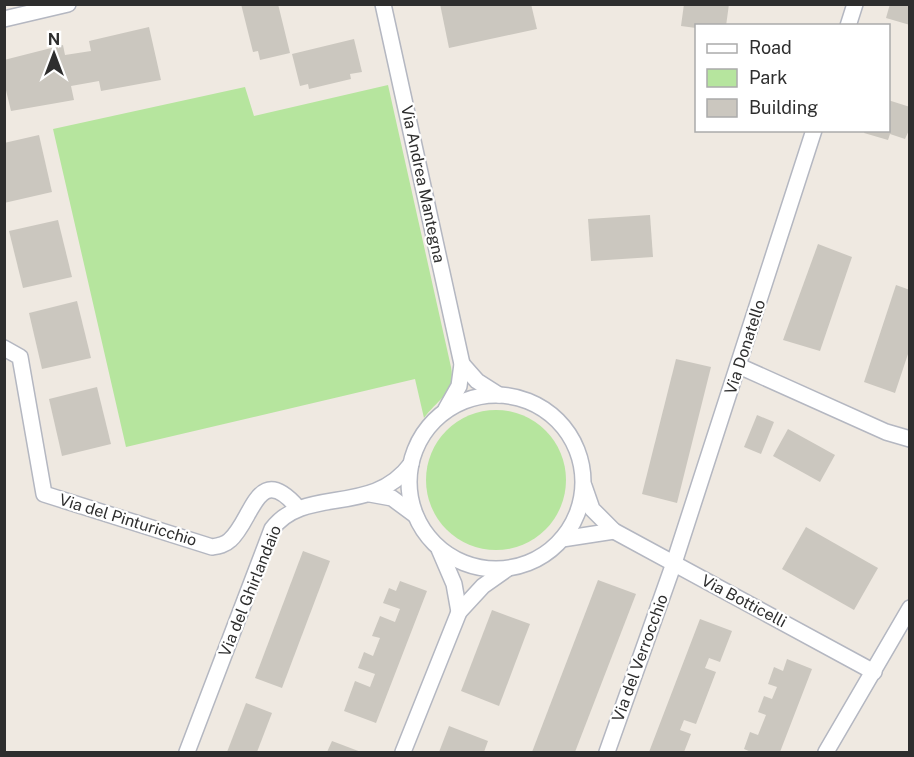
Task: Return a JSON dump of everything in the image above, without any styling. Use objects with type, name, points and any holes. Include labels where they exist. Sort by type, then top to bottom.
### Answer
[{"type":"street","points":[[4,20],[68,4]]},
{"type":"street","name":"Via Andrea Mantegna","points":[[383,4],[462,364],[455,396],[443,413]]},
{"type":"street","points":[[849,24],[855,4]]},
{"type":"street","name":"Via Donatello","points":[[674,563],[813,132]]},
{"type":"street","name":"Via del Pinturicchio","points":[[4,348],[20,357],[44,494],[212,547],[230,540],[241,526],[249,507],[267,492],[276,490],[286,494],[298,508]]},
{"type":"street","points":[[462,364],[477,381],[499,395]]},
{"type":"street","points":[[739,366],[886,432],[909,439]]},
{"type":"street","points":[[403,753],[459,612],[483,586],[508,568],[538,558],[562,539],[578,512],[583,483],[578,453],[572,440],[553,417],[528,401],[499,395],[469,399],[443,413],[422,436],[411,464],[410,494],[419,522],[438,546],[454,584],[459,612]]},
{"type":"street","name":"Via del Ghirlandaio","points":[[187,753],[272,529],[281,517],[298,508],[370,494],[388,486],[411,464]]},
{"type":"street","name":"Via Botticelli","points":[[583,483],[592,509],[614,531],[874,672]]},
{"type":"street","name":"Via del Ghirlandaio","points":[[370,494],[385,496],[401,502],[419,522]]},
{"type":"street","points":[[562,539],[614,531]]},
{"type":"street","points":[[438,546],[456,559],[478,567],[508,568]]},
{"type":"street","name":"Via del Verrocchio","points":[[607,753],[674,563]]},
{"type":"street","points":[[826,753],[909,608]]},
{"type":"green space","points":[[388,85],[451,367],[451,383],[445,395],[424,418],[415,379],[126,447],[53,129],[245,87],[254,116]]},
{"type":"green space","points":[[496,410],[523,416],[535,422],[545,431],[554,441],[560,453],[566,480],[560,507],[554,519],[545,529],[535,538],[523,544],[496,550],[469,544],[457,538],[447,529],[438,519],[432,507],[426,480],[432,453],[438,441],[447,431],[457,422],[469,416]]},
{"type":"building","points":[[241,4],[278,4],[290,53],[260,60],[258,51],[253,52]]},
{"type":"building","points":[[440,4],[531,4],[537,29],[449,48]]},
{"type":"building","points":[[684,4],[729,4],[726,24],[695,24],[695,28],[681,26]]},
{"type":"building","points":[[890,4],[910,4],[910,25],[886,18]]},
{"type":"building","points":[[149,27],[161,80],[101,91],[99,81],[71,86],[74,100],[11,111],[4,82],[4,60],[63,45],[65,55],[91,51],[89,41]]},
{"type":"building","points":[[354,39],[362,72],[350,74],[351,79],[309,89],[308,84],[300,86],[292,54]]},
{"type":"building","points":[[890,101],[910,107],[910,128],[905,139],[890,134],[888,140],[864,133],[890,132]]},
{"type":"building","points":[[39,135],[52,192],[4,203],[4,143]]},
{"type":"building","points":[[650,215],[653,257],[591,261],[588,219]]},
{"type":"building","points":[[58,220],[72,277],[23,288],[9,231]]},
{"type":"building","points":[[818,244],[852,257],[820,351],[783,340]]},
{"type":"building","points":[[896,285],[910,290],[910,348],[895,393],[864,382]]},
{"type":"building","points":[[77,301],[91,358],[42,369],[29,313]]},
{"type":"building","points":[[676,359],[711,367],[677,503],[642,494]]},
{"type":"building","points":[[97,387],[111,444],[62,456],[49,399]]},
{"type":"building","points":[[757,415],[774,422],[761,454],[744,447]]},
{"type":"building","points":[[788,429],[835,455],[820,482],[773,456]]},
{"type":"building","points":[[806,527],[878,568],[854,610],[782,569]]},
{"type":"building","points":[[303,551],[330,561],[282,688],[255,678]]},
{"type":"building","points":[[598,580],[636,594],[575,752],[532,752]]},
{"type":"building","points":[[400,581],[427,591],[376,723],[344,711],[355,681],[370,687],[375,674],[358,668],[364,652],[373,656],[380,638],[372,636],[380,616],[395,622],[400,609],[383,603],[389,588],[396,591]]},
{"type":"building","points":[[492,610],[530,624],[499,706],[461,691]]},
{"type":"building","points":[[700,619],[732,631],[720,662],[709,658],[705,668],[716,672],[696,724],[684,720],[680,730],[691,734],[684,752],[649,752]]},
{"type":"building","points":[[787,659],[812,669],[780,752],[751,752],[744,749],[750,732],[758,735],[766,715],[758,712],[764,696],[772,699],[777,687],[768,684],[774,667],[783,671]]},
{"type":"building","points":[[246,703],[272,713],[257,752],[227,752]]},
{"type":"building","points":[[449,726],[488,741],[484,752],[439,752]]},
{"type":"building","points":[[332,741],[361,752],[327,752]]}]
